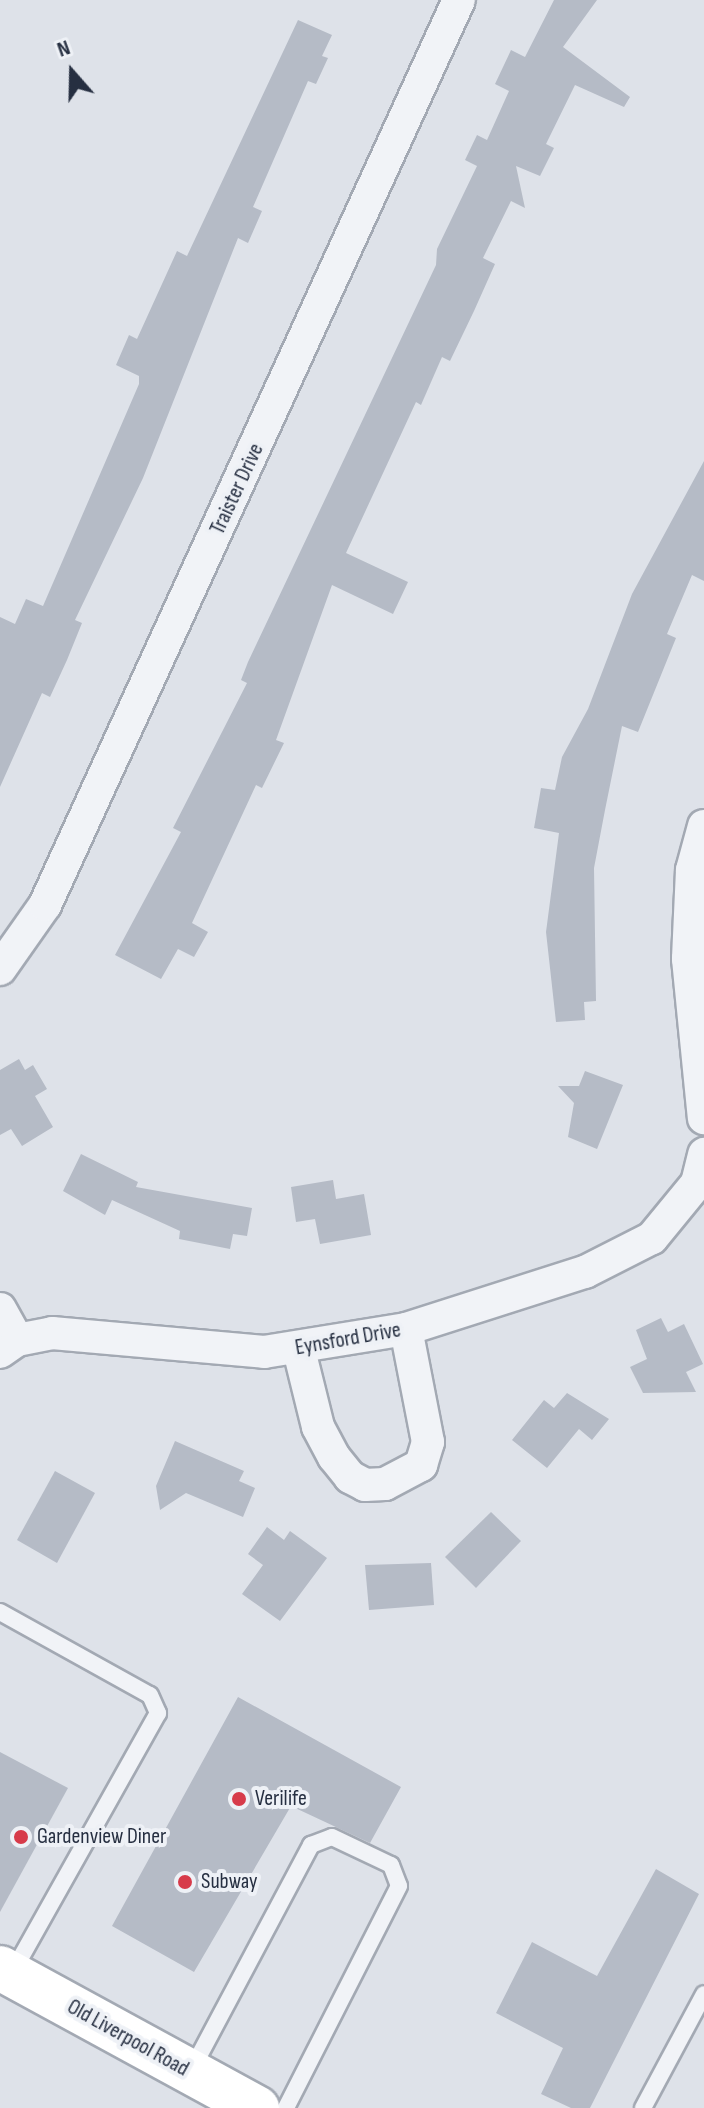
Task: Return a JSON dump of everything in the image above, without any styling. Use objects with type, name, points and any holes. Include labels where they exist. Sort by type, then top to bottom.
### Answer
[{"type":"main road","name":"Old Liverpool Road","points":[[6,1971],[257,2108]]},
{"type":"street","name":"Traister Drive","points":[[0,969],[45,905],[459,0]]},
{"type":"street","points":[[704,826],[692,870],[688,959],[704,1118]]},
{"type":"street","name":"Eynsford Drive","points":[[9,1346],[52,1333],[183,1348],[299,1350],[406,1329],[585,1272],[652,1238],[676,1215],[697,1183],[704,1154]]},
{"type":"street","points":[[0,1309],[9,1346]]},
{"type":"street","points":[[299,1350],[318,1427],[334,1457],[350,1477],[365,1485],[385,1484],[421,1465],[428,1442],[406,1329]]},
{"type":"lane","points":[[0,1612],[150,1695],[158,1713],[6,1971]]},
{"type":"lane","points":[[190,2073],[311,1845],[332,1837],[391,1865],[399,1886],[286,2108]]},
{"type":"lane","points":[[643,2108],[704,1994]]},
{"type":"building","points":[[554,0],[597,0],[563,47],[630,97],[624,107],[575,85],[546,144],[554,148],[540,176],[516,166],[525,208],[511,201],[483,258],[495,264],[474,311],[450,361],[442,357],[421,405],[416,402],[346,553],[408,582],[393,614],[332,585],[276,740],[284,743],[262,788],[256,785],[192,923],[208,932],[194,957],[178,949],[161,979],[115,955],[181,832],[173,828],[247,683],[241,680],[248,662],[436,265],[437,249],[477,166],[465,160],[477,135],[487,140],[509,91],[495,84],[511,50],[525,57]]},
{"type":"building","points":[[298,20],[332,35],[322,56],[328,58],[316,84],[308,81],[253,207],[262,211],[248,243],[238,238],[143,478],[75,620],[82,623],[67,660],[50,697],[42,693],[0,787],[0,617],[15,624],[26,599],[43,606],[139,384],[139,376],[116,365],[129,335],[137,339],[177,251],[187,256]]},
{"type":"building","points":[[704,461],[704,581],[692,575],[667,634],[676,638],[638,732],[622,726],[605,810],[594,868],[596,1001],[584,1002],[585,1020],[556,1022],[546,932],[559,833],[534,828],[541,788],[555,790],[562,757],[588,709],[632,594]]},
{"type":"building","points":[[19,1059],[25,1070],[33,1065],[47,1089],[35,1096],[53,1127],[22,1146],[11,1129],[0,1135],[0,1070]]},
{"type":"building","points":[[585,1071],[623,1085],[597,1149],[568,1137],[574,1103],[558,1086],[579,1086]]},
{"type":"building","points":[[81,1154],[138,1182],[136,1187],[252,1208],[247,1236],[233,1234],[230,1249],[179,1239],[180,1231],[112,1200],[105,1215],[63,1191]]},
{"type":"building","points":[[333,1180],[336,1199],[364,1194],[371,1235],[320,1244],[315,1219],[296,1222],[291,1187]]},
{"type":"building","points":[[661,1318],[668,1332],[684,1324],[703,1364],[686,1372],[696,1392],[643,1393],[630,1367],[647,1359],[636,1330]]},
{"type":"building","points":[[567,1393],[609,1419],[592,1440],[579,1429],[547,1468],[512,1440],[544,1400],[554,1408]]},
{"type":"building","points":[[175,1441],[244,1471],[239,1481],[255,1488],[243,1517],[186,1493],[160,1510],[156,1486]]},
{"type":"building","points":[[55,1471],[95,1493],[57,1563],[17,1540]]},
{"type":"building","points":[[491,1512],[521,1541],[476,1588],[445,1557]]},
{"type":"building","points":[[267,1527],[284,1540],[290,1531],[327,1558],[280,1621],[242,1594],[263,1565],[248,1554]]},
{"type":"building","points":[[431,1563],[434,1605],[369,1610],[365,1565]]},
{"type":"building","points":[[238,1697],[401,1787],[370,1843],[291,1806],[194,1972],[112,1926]]},
{"type":"building","name":"Gardenview Diner","points":[[0,1752],[68,1788],[0,1912]]},
{"type":"building","points":[[656,1869],[699,1894],[590,2108],[571,2108],[541,2094],[563,2048],[496,2013],[532,1942],[597,1976]]},
{"type":"place","name":"Verilife","points":[[239,1799]]},
{"type":"place","name":"Gardenview Diner","points":[[21,1837]]},
{"type":"place","name":"Subway","points":[[185,1882]]}]
